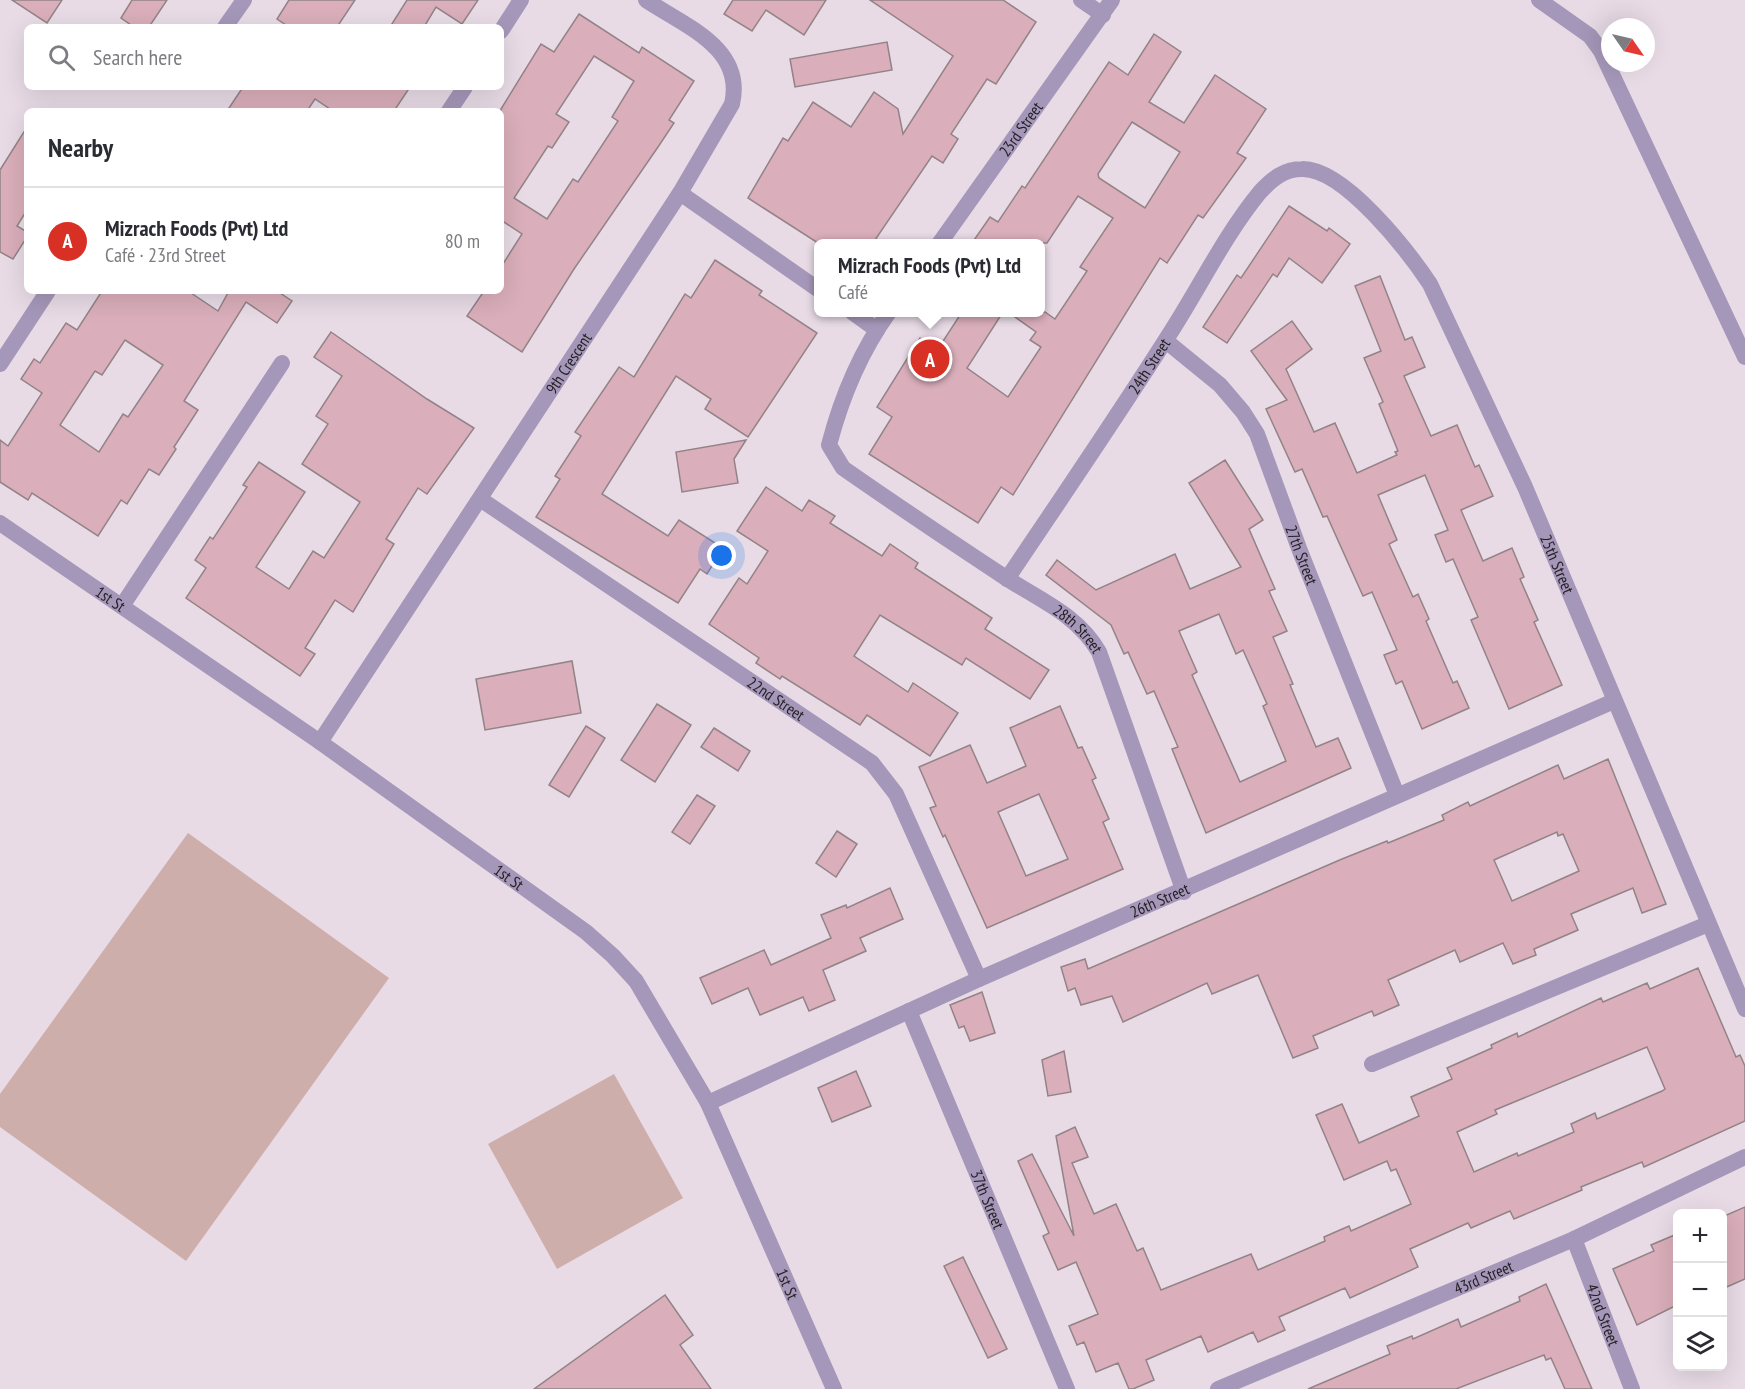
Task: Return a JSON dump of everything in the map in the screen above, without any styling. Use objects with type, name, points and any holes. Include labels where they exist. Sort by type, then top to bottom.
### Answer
[{"type":"street","points":[[227,24],[244,0]]},
{"type":"street","points":[[504,26],[521,0]]},
{"type":"street","name":"9th Crescent","points":[[320,742],[680,193],[732,104],[735,87],[732,68],[722,53],[708,41],[646,0]]},
{"type":"street","points":[[1081,0],[1103,15]]},
{"type":"street","name":"23rd Street","points":[[942,239],[1112,0]]},
{"type":"street","points":[[1539,0],[1590,36],[1601,51],[1745,357]]},
{"type":"street","points":[[451,108],[463,90]]},
{"type":"street","name":"24th Street","points":[[1007,579],[1166,341],[1238,223],[1260,192],[1280,173],[1303,168]]},
{"type":"street","name":"25th Street","points":[[1303,168],[1327,176],[1351,192],[1415,261],[1430,284],[1525,487],[1745,1009]]},
{"type":"street","points":[[680,193],[814,287]]},
{"type":"street","points":[[0,363],[46,294]]},
{"type":"street","points":[[859,317],[877,330],[886,317]]},
{"type":"street","name":"28th Street","points":[[877,330],[837,412],[829,445],[843,468],[1007,579],[1072,618],[1088,634],[1099,652],[1184,892]]},
{"type":"street","name":"27th Street","points":[[1166,341],[1220,385],[1243,412],[1257,434],[1300,550],[1397,795]]},
{"type":"street","points":[[122,606],[282,363]]},
{"type":"street","name":"22nd Street","points":[[480,499],[872,763],[896,794],[979,979]]},
{"type":"street","name":"1st St","points":[[0,522],[320,742],[586,932],[614,956],[636,981],[657,1013],[708,1103],[834,1389]]},
{"type":"street","name":"26th Street","points":[[708,1103],[979,979],[1184,892],[1397,795],[1614,702]]},
{"type":"street","points":[[1372,1064],[1708,924]]},
{"type":"street","name":"37th Street","points":[[909,1011],[1067,1389]]},
{"type":"street","name":"43rd Street","points":[[1218,1389],[1574,1239],[1745,1157]]},
{"type":"street","name":"42nd Street","points":[[1574,1239],[1632,1389]]},
{"type":"shaded area","points":[[188,833],[389,978],[186,1261],[0,1127],[0,1094]]},
{"type":"shaded area","points":[[614,1074],[683,1198],[557,1269],[488,1144]]},
{"type":"building","points":[[12,0],[62,0],[47,23]]},
{"type":"building","points":[[132,0],[167,0],[151,24],[130,24],[121,18]]},
{"type":"building","points":[[289,0],[355,0],[339,24],[284,24],[277,19]]},
{"type":"building","points":[[407,0],[478,0],[462,24],[436,7],[426,24],[392,24]]},
{"type":"building","points":[[733,0],[826,0],[804,35],[766,10],[752,31],[724,14]]},
{"type":"building","points":[[870,0],[1003,0],[1036,22],[996,84],[987,79],[951,134],[958,139],[943,163],[932,156],[876,239],[814,240],[748,198],[783,138],[788,141],[813,102],[851,127],[874,92],[898,109],[903,134],[953,56]]},
{"type":"building","points":[[579,14],[639,53],[642,47],[694,81],[669,120],[674,123],[574,269],[522,352],[467,316],[482,294],[504,294],[504,262],[522,234],[504,222],[504,108],[502,108],[541,44],[554,52]],"holes":[[[594,56],[634,81],[612,117],[618,121],[578,182],[573,179],[547,219],[514,198],[548,146],[552,148],[569,122],[556,114]]]},
{"type":"building","points":[[1154,34],[1181,52],[1149,102],[1184,123],[1215,75],[1266,109],[1237,153],[1246,158],[1203,218],[1198,215],[1167,263],[1160,258],[1013,495],[1001,487],[978,523],[869,454],[892,417],[877,407],[920,338],[938,349],[959,317],[1000,317],[967,368],[1008,397],[1041,347],[1030,340],[1036,332],[1015,317],[1045,317],[1045,312],[1055,319],[1087,271],[1080,267],[1113,218],[1078,196],[1047,243],[1045,239],[975,239],[990,217],[998,222],[1022,186],[1025,188],[1109,62],[1128,75]],"holes":[[[1132,122],[1180,152],[1145,208],[1099,178],[1098,174]]]},
{"type":"building","points":[[887,42],[892,70],[795,87],[790,59]]},
{"type":"building","points":[[241,90],[408,90],[396,108],[328,108],[315,99],[309,108],[229,108]]},
{"type":"building","points":[[24,132],[24,215],[17,226],[24,230],[24,242],[13,259],[0,252],[0,170]]},
{"type":"building","points":[[1289,206],[1327,231],[1329,228],[1350,244],[1322,283],[1289,258],[1277,277],[1273,274],[1227,343],[1203,327],[1237,275],[1241,278]]},
{"type":"building","points":[[715,260],[762,291],[759,295],[817,333],[748,437],[705,409],[711,399],[676,376],[602,494],[668,536],[679,520],[723,548],[707,574],[700,569],[678,603],[536,517],[560,479],[555,476],[581,436],[575,432],[619,367],[634,377],[685,294],[691,298]]},
{"type":"building","points":[[1380,276],[1405,340],[1412,337],[1425,367],[1404,376],[1431,436],[1457,425],[1475,467],[1479,465],[1493,496],[1461,510],[1483,561],[1512,548],[1524,577],[1520,579],[1538,620],[1534,622],[1562,685],[1509,709],[1471,620],[1478,617],[1453,559],[1446,562],[1435,535],[1448,530],[1425,475],[1378,495],[1397,540],[1389,544],[1413,597],[1418,594],[1429,619],[1426,621],[1453,683],[1457,681],[1469,708],[1422,729],[1402,681],[1396,684],[1384,655],[1397,650],[1372,592],[1363,596],[1327,516],[1323,517],[1302,469],[1295,472],[1266,409],[1287,400],[1251,351],[1292,321],[1312,349],[1286,369],[1314,432],[1335,423],[1357,473],[1397,455],[1395,452],[1398,451],[1379,404],[1383,402],[1364,358],[1381,351],[1355,286]]},
{"type":"building","points":[[100,294],[192,294],[218,311],[227,294],[282,294],[292,301],[277,323],[246,302],[184,401],[198,410],[174,447],[176,449],[159,475],[149,469],[127,504],[121,500],[98,536],[32,493],[28,500],[0,482],[0,440],[8,446],[42,393],[21,379],[34,359],[40,363],[66,323],[77,330]],"holes":[[[125,340],[163,365],[128,417],[123,414],[99,452],[60,425],[95,371],[102,375]]]},
{"type":"building","points":[[331,332],[427,399],[474,428],[427,494],[418,488],[386,539],[394,544],[353,612],[335,600],[305,648],[315,654],[300,676],[186,598],[206,568],[195,560],[210,537],[213,539],[247,487],[243,485],[259,462],[305,492],[256,567],[289,589],[313,551],[324,558],[360,502],[302,464],[328,424],[316,416],[342,376],[314,357]]},
{"type":"building","points":[[746,440],[734,459],[738,483],[682,492],[676,452]]},
{"type":"building","points":[[1225,460],[1263,520],[1249,529],[1275,589],[1269,591],[1287,631],[1273,637],[1293,684],[1290,685],[1316,747],[1338,738],[1351,768],[1206,833],[1172,749],[1178,747],[1154,691],[1147,694],[1128,652],[1124,654],[1111,625],[1046,575],[1057,560],[1096,590],[1175,554],[1190,589],[1241,567],[1189,483]],"holes":[[[1219,614],[1236,654],[1243,650],[1267,704],[1263,706],[1286,761],[1240,782],[1192,675],[1197,672],[1179,631]]]},
{"type":"building","points":[[766,487],[802,511],[809,500],[835,516],[830,523],[882,556],[890,544],[918,563],[915,568],[992,618],[985,629],[1049,670],[1030,699],[966,658],[962,665],[880,615],[854,656],[908,692],[913,683],[958,713],[930,756],[867,715],[860,725],[782,676],[780,679],[756,663],[759,658],[709,624],[739,578],[747,584],[768,551],[737,531]]},
{"type":"building","points":[[572,661],[581,713],[485,730],[476,679]]},
{"type":"building","points":[[657,704],[691,725],[655,782],[621,760]]},
{"type":"building","points":[[1060,706],[1078,748],[1082,747],[1096,778],[1092,780],[1109,819],[1103,822],[1123,869],[987,928],[945,835],[943,837],[930,808],[936,806],[919,767],[970,745],[987,783],[1026,766],[1010,728]],"holes":[[[1039,794],[1068,859],[1026,876],[998,812]]]},
{"type":"building","points":[[586,726],[605,738],[569,797],[549,785]]},
{"type":"building","points":[[714,728],[750,751],[738,771],[701,747]]},
{"type":"building","points":[[1608,759],[1666,904],[1642,913],[1633,888],[1571,914],[1578,930],[1534,949],[1536,955],[1513,964],[1503,943],[1460,962],[1455,950],[1388,980],[1399,1005],[1374,1016],[1372,1011],[1313,1036],[1318,1048],[1293,1058],[1258,975],[1212,994],[1207,983],[1123,1022],[1112,996],[1081,1005],[1075,988],[1068,991],[1061,967],[1085,959],[1088,969],[1342,859],[1444,820],[1442,815],[1468,802],[1470,806],[1558,765],[1564,779]],"holes":[[[1557,832],[1558,836],[1563,834],[1579,871],[1512,901],[1494,860]]]},
{"type":"building","points":[[697,795],[715,806],[690,844],[672,832]]},
{"type":"building","points":[[837,831],[857,844],[836,877],[816,863]]},
{"type":"building","points":[[890,888],[903,919],[860,938],[866,951],[823,970],[835,1000],[809,1011],[803,997],[760,1015],[748,988],[712,1004],[700,978],[764,950],[771,965],[831,938],[821,915],[846,905],[847,908]]},
{"type":"building","points":[[1698,968],[1736,1057],[1740,1055],[1745,1066],[1745,1121],[1644,1167],[1642,1162],[1581,1187],[1582,1190],[1514,1219],[1510,1211],[1471,1228],[1468,1223],[1410,1249],[1418,1267],[1350,1298],[1345,1288],[1279,1317],[1285,1330],[1258,1342],[1253,1332],[1208,1352],[1201,1336],[1146,1360],[1154,1380],[1133,1389],[1129,1389],[1118,1363],[1096,1372],[1084,1342],[1077,1345],[1069,1326],[1098,1314],[1076,1262],[1058,1270],[1043,1236],[1049,1233],[1018,1161],[1032,1154],[1074,1236],[1056,1136],[1075,1127],[1088,1157],[1072,1163],[1094,1214],[1116,1204],[1137,1251],[1143,1248],[1161,1290],[1251,1254],[1258,1270],[1325,1241],[1324,1237],[1349,1226],[1351,1231],[1411,1204],[1396,1169],[1391,1171],[1387,1161],[1344,1180],[1316,1115],[1342,1104],[1359,1143],[1419,1116],[1411,1097],[1452,1079],[1447,1068],[1492,1048],[1491,1045],[1517,1033],[1518,1037],[1601,998],[1603,1002],[1647,983],[1650,989]],"holes":[[[1647,1047],[1665,1089],[1597,1119],[1595,1113],[1571,1124],[1574,1132],[1474,1172],[1457,1132],[1497,1114],[1495,1110]]]},
{"type":"building","points":[[982,992],[995,1033],[970,1041],[964,1026],[959,1028],[950,1005]]},
{"type":"building","points":[[1064,1051],[1071,1092],[1048,1096],[1042,1060]]},
{"type":"building","points":[[856,1071],[871,1106],[832,1122],[818,1088]]},
{"type":"building","points":[[1745,1207],[1745,1279],[1727,1287],[1727,1263],[1727,1215]]},
{"type":"building","points":[[1673,1236],[1673,1307],[1637,1325],[1613,1269],[1654,1251],[1651,1245]]},
{"type":"building","points":[[963,1257],[1007,1349],[988,1358],[944,1266]]},
{"type":"building","points":[[1546,1284],[1592,1389],[1565,1389],[1551,1358],[1546,1360],[1544,1355],[1456,1389],[1308,1389],[1390,1354],[1387,1346],[1412,1336],[1413,1339],[1458,1319],[1461,1327],[1520,1301],[1519,1297]]},
{"type":"building","points":[[665,1295],[693,1335],[680,1345],[711,1389],[534,1389]]},
{"type":"place","name":"Mizrach Foods (Pvt) Ltd","points":[[930,359]]}]
